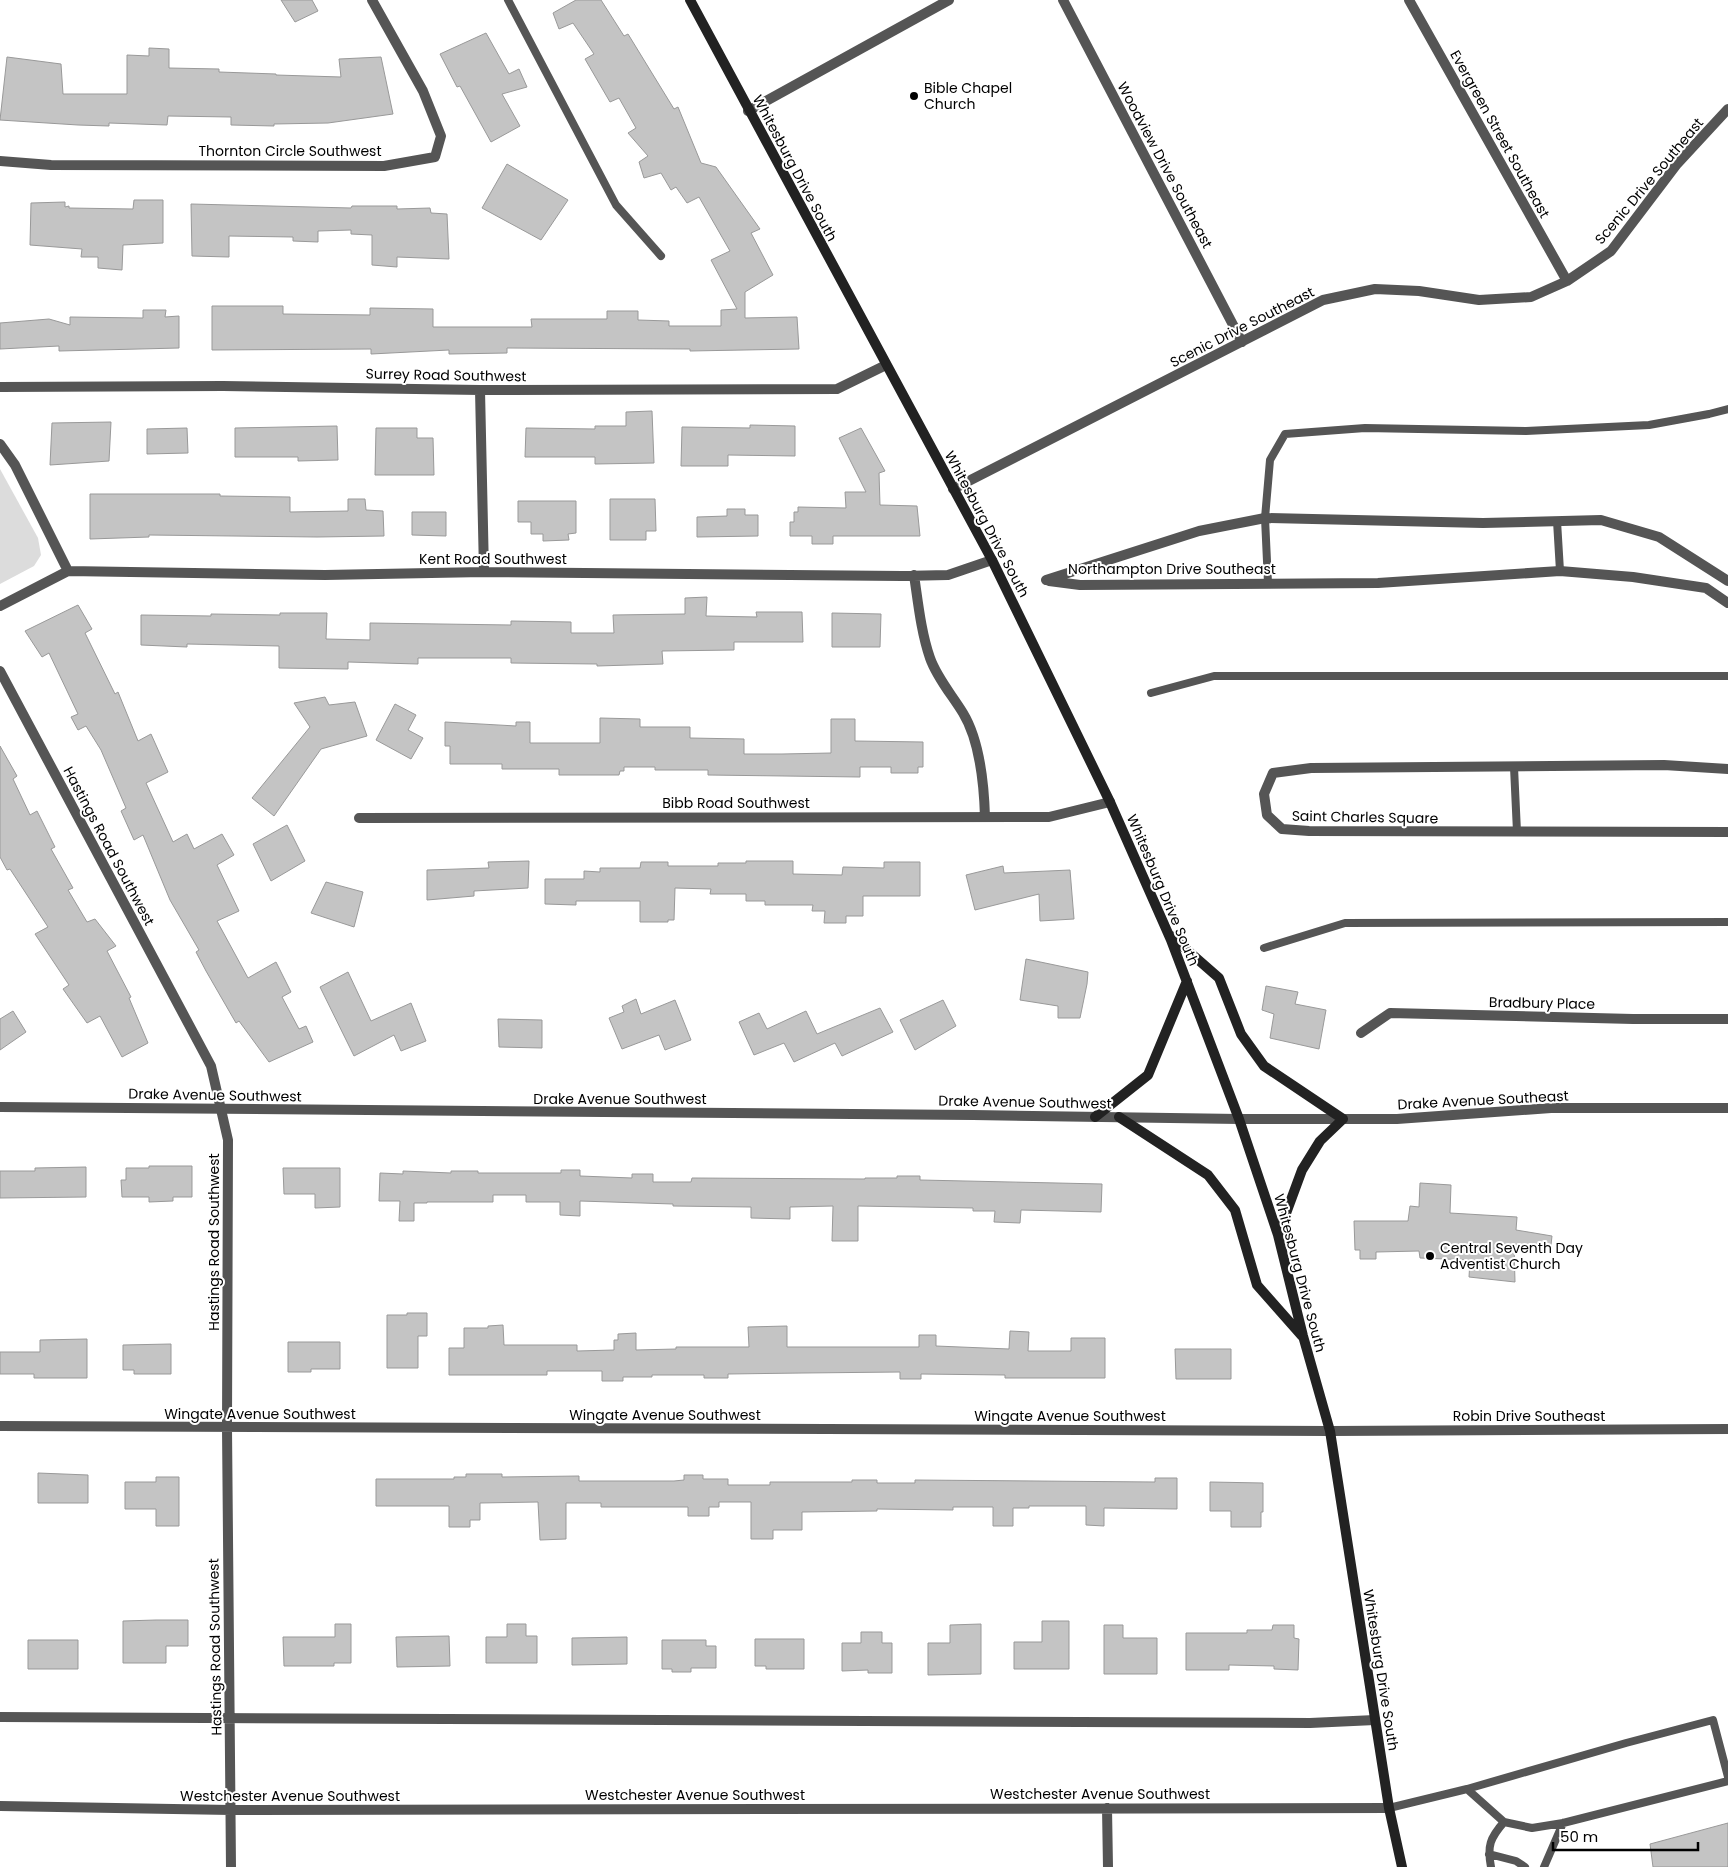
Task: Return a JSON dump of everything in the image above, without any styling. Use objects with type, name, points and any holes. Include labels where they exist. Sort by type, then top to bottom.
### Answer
[{"type":"main road","name":"Whitesburg Drive South","points":[[690,0],[748,111],[992,560],[1110,802],[1169,934],[1187,981],[1239,1119],[1278,1235],[1303,1336],[1330,1431],[1389,1808],[1402,1867]]},
{"type":"main road","points":[[1169,934],[1219,978],[1241,1034],[1264,1066],[1343,1119],[1320,1140],[1302,1170],[1278,1235]]},
{"type":"main road","points":[[1095,1117],[1148,1075],[1187,981]]},
{"type":"main road","points":[[1119,1117],[1208,1175],[1235,1210],[1257,1285],[1303,1336]]},
{"type":"street","name":"Thornton Circle Southwest","points":[[0,161],[51,165],[384,166],[435,157],[441,136],[423,91],[372,0]]},
{"type":"street","points":[[748,111],[949,0]]},
{"type":"street","name":"Woodview Drive Southeast","points":[[1063,0],[1242,342]]},
{"type":"street","name":"Evergreen Street Southeast","points":[[1410,0],[1567,281]]},
{"type":"street","name":"Scenic Drive Southeast","points":[[953,489],[1324,300],[1375,289],[1419,291],[1479,300],[1531,297],[1567,281],[1611,251],[1677,164],[1728,109]]},
{"type":"street","name":"Surrey Road Southwest","points":[[0,387],[223,386],[480,390],[837,389],[886,365]]},
{"type":"street","points":[[480,390],[484,572]]},
{"type":"street","points":[[0,444],[15,465],[68,570]]},
{"type":"street","name":"Northampton Drive Southeast","points":[[1728,581],[1659,538],[1601,520],[1483,523],[1265,518],[1199,531],[1046,580],[1080,585],[1378,583],[1560,572],[1633,577],[1706,588],[1728,603]]},
{"type":"street","name":"Kent Road Southwest","points":[[0,606],[68,570],[325,575],[484,572],[948,575],[992,560]]},
{"type":"street","points":[[914,575],[923,631],[930,658],[940,678],[964,715],[976,745],[983,790],[984,816]]},
{"type":"street","name":"Hastings Road Southwest","points":[[0,671],[212,1066],[228,1140],[227,1428],[231,1867]]},
{"type":"street","name":"Saint Charles Square","points":[[1728,769],[1664,765],[1311,768],[1273,773],[1264,794],[1267,815],[1282,829],[1309,831],[1728,832]]},
{"type":"street","name":"Bibb Road Southwest","points":[[359,818],[1049,816],[1110,802]]},
{"type":"street","name":"Bradbury Place","points":[[1361,1033],[1390,1013],[1633,1019],[1728,1019]]},
{"type":"street","name":"Drake Avenue Southwest","points":[[0,1107],[1239,1119]]},
{"type":"street","name":"Drake Avenue Southeast","points":[[1239,1119],[1397,1119],[1551,1108],[1728,1108]]},
{"type":"street","name":"Wingate Avenue Southwest","points":[[0,1426],[1330,1431]]},
{"type":"street","name":"Robin Drive Southeast","points":[[1330,1431],[1728,1429]]},
{"type":"street","points":[[0,1717],[1310,1723],[1375,1720]]},
{"type":"street","name":"Westchester Avenue Southwest","points":[[0,1806],[231,1810],[1389,1808]]},
{"type":"street","points":[[1107,1808],[1108,1867]]},
{"type":"lane","points":[[508,0],[616,205],[661,256]]},
{"type":"lane","points":[[1268,583],[1265,518],[1270,460],[1285,434],[1365,428],[1526,430],[1649,425],[1728,409]]},
{"type":"lane","points":[[1557,521],[1560,572]]},
{"type":"lane","points":[[1151,693],[1214,676],[1728,676]]},
{"type":"lane","points":[[1514,767],[1516,832]]},
{"type":"lane","points":[[1264,948],[1345,923],[1728,922]]},
{"type":"lane","points":[[1389,1808],[1467,1789],[1713,1720],[1728,1777]]},
{"type":"lane","points":[[1467,1789],[1504,1822],[1532,1828],[1563,1823],[1728,1781]]},
{"type":"lane","points":[[1491,1867],[1489,1854],[1492,1836],[1504,1822]]},
{"type":"lane","points":[[1544,1867],[1563,1823]]},
{"type":"lane","points":[[1489,1854],[1516,1862],[1525,1867]]},
{"type":"shaded area","points":[[0,469],[38,538],[41,555],[34,566],[0,584]]},
{"type":"building","points":[[281,0],[312,0],[318,11],[295,22]]},
{"type":"building","points":[[576,0],[601,0],[624,36],[628,34],[674,109],[678,107],[701,163],[716,167],[760,229],[751,233],[773,275],[745,292],[745,318],[797,317],[799,349],[690,351],[690,349],[507,348],[507,353],[449,354],[449,350],[371,354],[371,349],[212,350],[212,306],[283,306],[283,314],[370,315],[370,308],[433,309],[433,327],[532,327],[531,319],[607,319],[607,311],[638,311],[638,320],[669,321],[669,326],[721,326],[721,310],[737,309],[711,260],[730,251],[699,197],[687,203],[676,187],[671,190],[661,173],[644,178],[639,162],[648,156],[628,133],[636,128],[619,98],[610,102],[585,59],[594,54],[573,23],[559,29],[553,13]]},
{"type":"building","points":[[486,33],[509,74],[519,69],[527,87],[502,94],[520,126],[491,142],[460,86],[457,87],[440,54]]},
{"type":"building","points":[[149,48],[169,49],[169,68],[219,69],[219,72],[276,75],[341,77],[339,59],[381,57],[393,114],[328,123],[274,124],[274,126],[231,125],[231,117],[168,116],[167,125],[109,123],[109,126],[0,120],[7,57],[61,64],[63,94],[127,94],[127,55],[149,56]]},
{"type":"building","points":[[507,164],[568,200],[541,240],[482,208]]},
{"type":"building","points":[[134,200],[163,200],[163,243],[123,245],[122,270],[98,268],[98,257],[81,257],[82,249],[30,245],[31,203],[65,202],[65,207],[69,206],[69,208],[133,209]]},
{"type":"building","points":[[191,204],[351,208],[352,206],[397,206],[397,209],[430,208],[431,213],[447,214],[449,259],[397,257],[397,267],[372,265],[372,235],[351,234],[351,230],[318,231],[318,242],[293,241],[293,237],[229,236],[229,257],[192,256]]},
{"type":"building","points":[[143,310],[166,310],[165,317],[179,316],[179,348],[59,351],[59,346],[0,349],[0,323],[49,319],[70,325],[70,317],[143,318]]},
{"type":"building","points":[[652,411],[654,463],[595,464],[595,457],[525,457],[526,428],[595,429],[595,426],[626,426],[626,412]]},
{"type":"building","points":[[111,422],[109,461],[50,465],[52,423]]},
{"type":"building","points":[[750,425],[795,426],[795,456],[728,455],[728,466],[681,466],[682,427],[750,428]]},
{"type":"building","points":[[337,426],[338,460],[298,461],[298,457],[235,457],[235,428]]},
{"type":"building","points":[[187,428],[188,453],[147,454],[147,429]]},
{"type":"building","points":[[376,428],[417,428],[417,438],[433,438],[434,475],[375,475]]},
{"type":"building","points":[[861,428],[885,471],[879,473],[880,505],[917,506],[920,536],[833,536],[833,544],[812,544],[812,536],[790,536],[790,522],[794,522],[794,512],[798,512],[798,507],[846,508],[845,492],[866,492],[839,438]]},
{"type":"building","points":[[90,494],[220,494],[220,496],[290,497],[290,512],[348,511],[348,499],[365,499],[366,510],[383,511],[384,536],[149,535],[149,537],[90,539]]},
{"type":"building","points":[[610,499],[655,499],[656,531],[646,531],[646,540],[610,540]]},
{"type":"building","points":[[518,501],[576,501],[576,533],[568,534],[569,540],[543,541],[543,534],[531,534],[531,522],[518,522]]},
{"type":"building","points":[[727,509],[745,509],[745,515],[758,515],[758,536],[697,537],[697,517],[727,516]]},
{"type":"building","points":[[412,512],[446,512],[446,536],[412,535]]},
{"type":"building","points":[[707,597],[706,616],[757,617],[756,612],[802,612],[803,642],[734,642],[734,650],[662,651],[663,664],[597,666],[597,664],[511,663],[511,658],[418,658],[418,664],[348,662],[348,669],[279,668],[279,646],[187,644],[187,647],[141,645],[141,615],[211,616],[211,614],[280,615],[280,613],[327,613],[326,639],[370,640],[370,623],[511,625],[511,621],[571,622],[571,633],[614,633],[613,615],[685,614],[685,598]]},
{"type":"building","points":[[78,605],[92,629],[85,633],[115,694],[118,692],[138,741],[151,734],[168,772],[146,783],[173,842],[187,834],[194,849],[222,834],[234,855],[217,865],[239,911],[217,921],[248,978],[276,962],[291,992],[282,997],[299,1029],[306,1026],[313,1042],[269,1062],[239,1021],[236,1023],[206,971],[196,952],[199,950],[170,900],[143,835],[134,840],[121,811],[126,808],[101,750],[86,726],[78,730],[71,717],[78,714],[49,653],[42,657],[25,631]]},
{"type":"building","points":[[832,613],[881,614],[880,647],[832,647]]},
{"type":"building","points":[[325,697],[329,705],[355,702],[367,736],[321,749],[274,816],[252,798],[310,727],[294,703]]},
{"type":"building","points":[[395,704],[416,715],[408,730],[423,738],[411,759],[376,740]]},
{"type":"building","points":[[600,718],[640,719],[640,727],[690,727],[690,738],[744,739],[744,754],[831,753],[831,719],[855,719],[855,741],[923,742],[923,767],[918,767],[918,773],[891,773],[891,767],[860,767],[860,777],[708,775],[708,770],[655,770],[655,767],[624,767],[624,771],[620,771],[619,775],[559,775],[559,769],[502,769],[502,764],[450,764],[450,746],[445,746],[445,722],[516,726],[516,722],[530,722],[530,743],[600,743]]},
{"type":"building","points":[[0,746],[17,776],[13,779],[30,815],[37,811],[55,847],[51,849],[73,888],[68,890],[87,922],[95,919],[116,946],[107,951],[131,997],[129,998],[148,1043],[122,1057],[100,1016],[87,1023],[63,989],[69,985],[35,934],[48,927],[10,869],[7,870],[0,857]]},
{"type":"building","points":[[287,825],[305,861],[271,881],[253,844]]},
{"type":"building","points":[[529,861],[528,888],[474,891],[474,896],[427,900],[427,870],[489,868],[488,862]]},
{"type":"building","points":[[746,861],[793,861],[793,874],[842,875],[843,867],[884,868],[884,862],[920,862],[920,896],[863,896],[863,916],[846,916],[846,923],[824,923],[825,911],[812,911],[813,905],[765,905],[765,901],[746,901],[746,894],[710,894],[711,889],[675,888],[674,920],[668,920],[668,922],[640,922],[640,901],[576,901],[576,905],[545,904],[545,879],[584,879],[584,871],[600,872],[600,868],[640,868],[641,862],[668,862],[668,866],[718,866],[718,863],[746,863]]},
{"type":"building","points":[[1003,866],[1004,873],[1070,870],[1074,919],[1040,921],[1039,894],[975,910],[966,875]]},
{"type":"building","points":[[326,882],[363,892],[354,927],[311,913]]},
{"type":"building","points":[[1026,959],[1088,972],[1080,1018],[1058,1018],[1058,1006],[1020,1000]]},
{"type":"building","points":[[348,972],[371,1021],[411,1003],[426,1041],[401,1051],[394,1035],[354,1056],[320,987]]},
{"type":"building","points":[[1266,986],[1298,992],[1295,1004],[1326,1010],[1319,1049],[1270,1038],[1274,1014],[1262,1010]]},
{"type":"building","points":[[636,999],[641,1014],[675,1000],[691,1040],[665,1050],[659,1035],[622,1049],[609,1018],[624,1012],[622,1006]]},
{"type":"building","points":[[943,1000],[956,1026],[915,1050],[900,1020]]},
{"type":"building","points":[[880,1008],[893,1032],[842,1056],[835,1043],[794,1062],[784,1043],[754,1055],[739,1022],[759,1013],[767,1029],[806,1011],[817,1034]]},
{"type":"building","points":[[13,1011],[26,1032],[0,1050],[0,1019]]},
{"type":"building","points":[[498,1019],[542,1020],[542,1048],[499,1047]]},
{"type":"building","points":[[149,1166],[192,1166],[192,1197],[173,1197],[173,1201],[149,1202],[149,1197],[122,1197],[121,1180],[126,1180],[126,1168],[149,1168]]},
{"type":"building","points":[[86,1167],[86,1197],[0,1198],[0,1171],[35,1171],[35,1168]]},
{"type":"building","points":[[283,1168],[340,1168],[340,1207],[315,1208],[315,1194],[284,1194]]},
{"type":"building","points":[[561,1170],[580,1170],[580,1176],[632,1178],[632,1174],[653,1174],[653,1182],[691,1182],[692,1178],[865,1179],[920,1176],[920,1180],[1102,1184],[1101,1212],[1021,1210],[1020,1223],[994,1222],[995,1211],[973,1211],[973,1208],[858,1206],[858,1241],[832,1241],[833,1206],[790,1207],[790,1219],[751,1218],[751,1207],[673,1206],[673,1204],[580,1201],[580,1216],[560,1215],[560,1202],[526,1202],[526,1195],[493,1195],[493,1202],[414,1203],[414,1221],[399,1221],[400,1201],[379,1201],[380,1173],[403,1174],[403,1171],[451,1173],[451,1171],[478,1171],[478,1173],[561,1173]]},
{"type":"building","points":[[1420,1183],[1451,1185],[1450,1213],[1517,1217],[1516,1230],[1552,1236],[1551,1245],[1514,1245],[1515,1282],[1469,1277],[1470,1260],[1420,1258],[1419,1251],[1376,1252],[1376,1259],[1360,1259],[1360,1250],[1355,1250],[1354,1221],[1408,1221],[1410,1206],[1419,1207]]},
{"type":"building","points":[[407,1313],[427,1313],[427,1336],[418,1336],[418,1368],[387,1368],[387,1315],[407,1315]]},
{"type":"building","points":[[503,1325],[504,1345],[577,1345],[577,1351],[614,1350],[614,1340],[618,1340],[618,1334],[636,1333],[636,1350],[676,1349],[676,1347],[749,1347],[748,1327],[787,1326],[787,1347],[919,1347],[919,1335],[936,1335],[936,1346],[1009,1349],[1010,1331],[1029,1332],[1028,1351],[1071,1351],[1071,1338],[1105,1338],[1105,1378],[1005,1378],[1005,1375],[921,1374],[921,1379],[900,1379],[900,1372],[728,1374],[728,1378],[704,1378],[704,1375],[652,1375],[652,1377],[623,1377],[623,1381],[602,1381],[602,1371],[547,1371],[547,1375],[449,1375],[449,1348],[464,1348],[464,1328],[488,1328],[488,1326]]},
{"type":"building","points":[[87,1339],[87,1378],[34,1378],[34,1374],[0,1374],[0,1352],[40,1352],[40,1340]]},
{"type":"building","points":[[288,1342],[340,1342],[340,1369],[311,1369],[311,1372],[288,1372]]},
{"type":"building","points":[[171,1344],[171,1374],[134,1374],[134,1370],[123,1370],[123,1345]]},
{"type":"building","points":[[1175,1349],[1231,1349],[1231,1379],[1176,1379]]},
{"type":"building","points":[[38,1473],[88,1475],[88,1503],[38,1503]]},
{"type":"building","points":[[466,1474],[502,1474],[502,1477],[579,1476],[579,1481],[674,1481],[684,1480],[684,1475],[703,1475],[703,1479],[728,1479],[728,1485],[770,1485],[770,1482],[852,1482],[852,1480],[877,1480],[877,1483],[915,1483],[915,1480],[1155,1482],[1155,1478],[1177,1478],[1177,1509],[1104,1508],[1104,1526],[1086,1525],[1086,1506],[1029,1506],[1029,1508],[1013,1508],[1013,1526],[993,1526],[993,1507],[953,1507],[953,1510],[877,1509],[877,1511],[802,1512],[802,1530],[773,1530],[773,1539],[751,1539],[751,1502],[719,1502],[719,1507],[709,1507],[709,1516],[688,1516],[688,1507],[601,1507],[601,1503],[566,1503],[566,1539],[540,1540],[538,1502],[480,1503],[480,1520],[470,1520],[470,1527],[449,1527],[449,1506],[376,1506],[376,1479],[454,1479],[454,1477],[466,1477]]},
{"type":"building","points":[[156,1477],[179,1477],[179,1526],[156,1526],[156,1509],[125,1509],[125,1482],[156,1482]]},
{"type":"building","points":[[1210,1482],[1263,1483],[1261,1527],[1231,1527],[1231,1511],[1210,1511]]},
{"type":"building","points":[[188,1620],[188,1646],[166,1646],[166,1663],[123,1663],[123,1621]]},
{"type":"building","points":[[1042,1621],[1069,1621],[1069,1669],[1014,1669],[1014,1642],[1042,1642]]},
{"type":"building","points":[[335,1624],[351,1624],[351,1663],[334,1663],[334,1666],[284,1666],[283,1637],[335,1637]]},
{"type":"building","points":[[507,1624],[526,1624],[526,1636],[537,1636],[537,1663],[486,1663],[486,1637],[507,1637]]},
{"type":"building","points":[[981,1624],[981,1674],[928,1675],[928,1643],[950,1643],[950,1625]]},
{"type":"building","points":[[1104,1625],[1123,1625],[1123,1638],[1157,1638],[1157,1674],[1104,1674]]},
{"type":"building","points":[[1273,1625],[1294,1625],[1294,1638],[1299,1639],[1298,1670],[1274,1669],[1274,1666],[1229,1665],[1229,1670],[1186,1670],[1186,1633],[1247,1633],[1247,1630],[1272,1630]]},
{"type":"building","points":[[861,1632],[882,1632],[882,1643],[892,1643],[892,1673],[868,1673],[868,1670],[842,1671],[842,1643],[861,1643]]},
{"type":"building","points":[[449,1636],[450,1666],[397,1667],[396,1637]]},
{"type":"building","points":[[627,1637],[627,1664],[572,1665],[572,1638]]},
{"type":"building","points":[[755,1639],[804,1639],[804,1669],[766,1669],[766,1666],[755,1666]]},
{"type":"building","points":[[28,1640],[78,1640],[78,1669],[28,1669]]},
{"type":"building","points":[[662,1640],[706,1640],[706,1646],[716,1646],[716,1668],[691,1668],[691,1672],[672,1672],[672,1669],[662,1669]]},
{"type":"building","points":[[1728,1823],[1728,1867],[1653,1867],[1650,1844]]},
{"type":"place","name":"Bible Chapel Church","points":[[914,96]]},
{"type":"place","name":"Central Seventh Day Adventist Church","points":[[1430,1256]]}]
